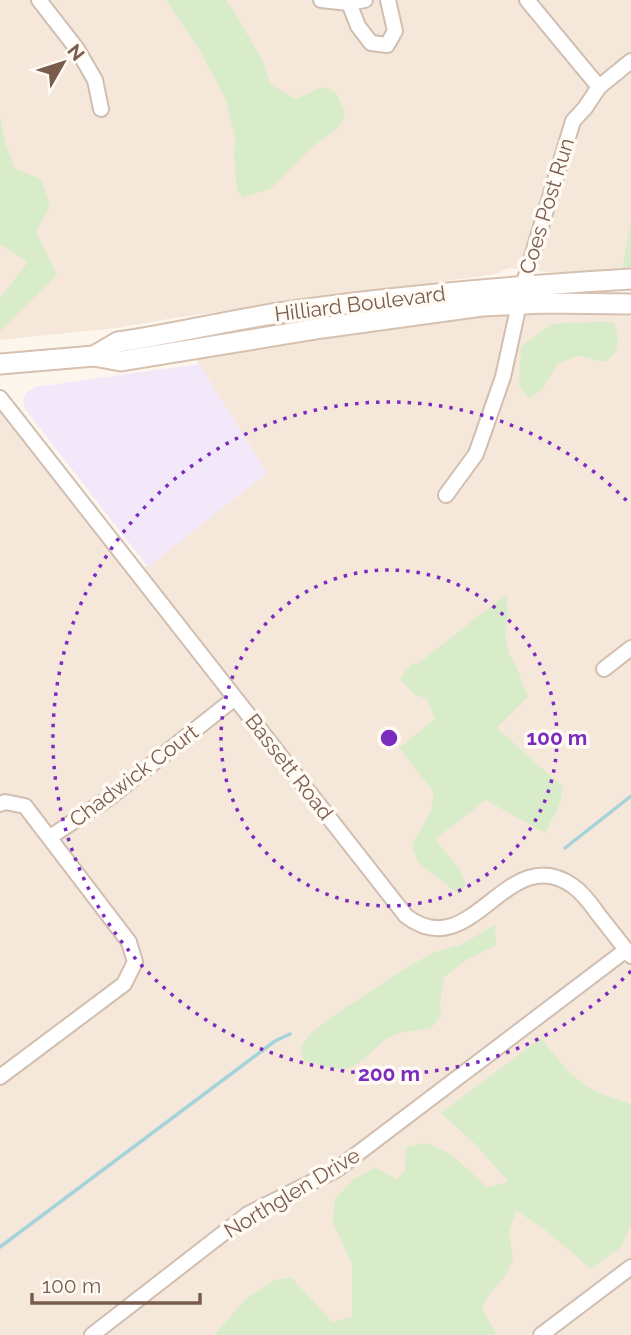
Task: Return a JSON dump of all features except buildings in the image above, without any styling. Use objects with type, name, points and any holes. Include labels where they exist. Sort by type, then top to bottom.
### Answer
[{"type":"main road","name":"Hilliard Boulevard","points":[[0,364],[94,356],[121,361],[322,328],[482,306],[521,294],[631,279]]},
{"type":"main road","name":"Hilliard Boulevard","points":[[521,294],[631,303]]},
{"type":"street","points":[[39,0],[77,49],[94,80],[102,109]]},
{"type":"street","points":[[321,0],[349,3],[365,0]]},
{"type":"street","points":[[349,3],[358,26],[371,43],[387,45],[395,31],[388,0]]},
{"type":"street","points":[[527,0],[599,87]]},
{"type":"street","name":"Coes Post Run","points":[[446,495],[475,454],[503,377],[521,294],[573,121],[599,87],[631,61]]},
{"type":"street","name":"Bassett Road","points":[[0,398],[407,916],[416,923],[433,929],[451,927],[470,917],[518,882],[532,877],[548,876],[566,882],[580,892],[629,953]]},
{"type":"street","points":[[604,669],[631,648]]},
{"type":"street","name":"Chadwick Court","points":[[0,804],[5,802],[25,806],[50,837],[109,798],[235,698]]},
{"type":"street","points":[[0,1077],[124,984],[135,962],[129,942],[50,837]]},
{"type":"street","name":"Northglen Drive","points":[[92,1335],[248,1214],[336,1170],[629,953]]},
{"type":"street","points":[[541,1335],[631,1267]]},
{"type":"shaded area","points":[[0,0],[631,0],[631,269],[559,273],[508,268],[496,274],[116,328],[0,340]]},
{"type":"shaded area","points":[[631,304],[631,956],[585,897],[542,875],[470,917],[422,926],[137,573],[267,473],[190,350],[322,328]]},
{"type":"shaded area","points":[[199,364],[267,473],[148,567],[25,409],[23,400],[27,392],[35,387]]},
{"type":"shaded area","points":[[0,406],[402,918],[419,931],[440,934],[458,930],[537,880],[560,884],[603,928],[631,965],[631,1258],[530,1335],[0,1335]]},
{"type":"shaded area","points":[[631,1272],[631,1335],[550,1335]]},
{"type":"green space","points":[[166,0],[226,0],[264,63],[270,84],[296,99],[327,87],[336,93],[345,112],[339,127],[311,148],[270,189],[243,197],[237,190],[235,137],[225,98],[199,49]]},
{"type":"green space","points":[[0,117],[15,169],[41,179],[50,206],[36,232],[57,275],[0,331],[0,298],[28,262],[0,244]]},
{"type":"green space","points":[[631,221],[631,269],[622,269]]},
{"type":"green space","points":[[614,322],[618,338],[616,352],[605,362],[578,356],[558,363],[542,389],[529,398],[519,385],[521,347],[551,324]]},
{"type":"green space","points":[[507,594],[505,633],[509,654],[528,697],[497,728],[563,787],[560,804],[545,833],[486,800],[435,839],[460,870],[466,885],[457,893],[418,862],[412,845],[431,811],[434,792],[399,748],[435,719],[427,699],[414,694],[400,679],[413,662],[416,665]]},
{"type":"green space","points":[[495,925],[496,945],[468,959],[444,977],[441,1016],[431,1028],[391,1036],[363,1060],[347,1068],[332,1068],[303,1060],[301,1047],[311,1033],[336,1014],[406,968],[435,952],[460,945]]},
{"type":"green space","points":[[541,1038],[566,1069],[589,1088],[631,1104],[631,1225],[621,1247],[591,1269],[549,1233],[516,1210],[509,1233],[513,1260],[505,1277],[490,1293],[482,1308],[497,1335],[214,1335],[245,1300],[273,1281],[291,1277],[332,1322],[352,1317],[352,1264],[333,1223],[335,1199],[354,1179],[375,1167],[396,1180],[405,1170],[406,1147],[427,1143],[451,1154],[487,1187],[509,1182],[477,1146],[441,1113]]},
{"type":"waterway","points":[[565,848],[631,796]]},
{"type":"waterway","points":[[0,1247],[275,1041],[290,1034]]}]
